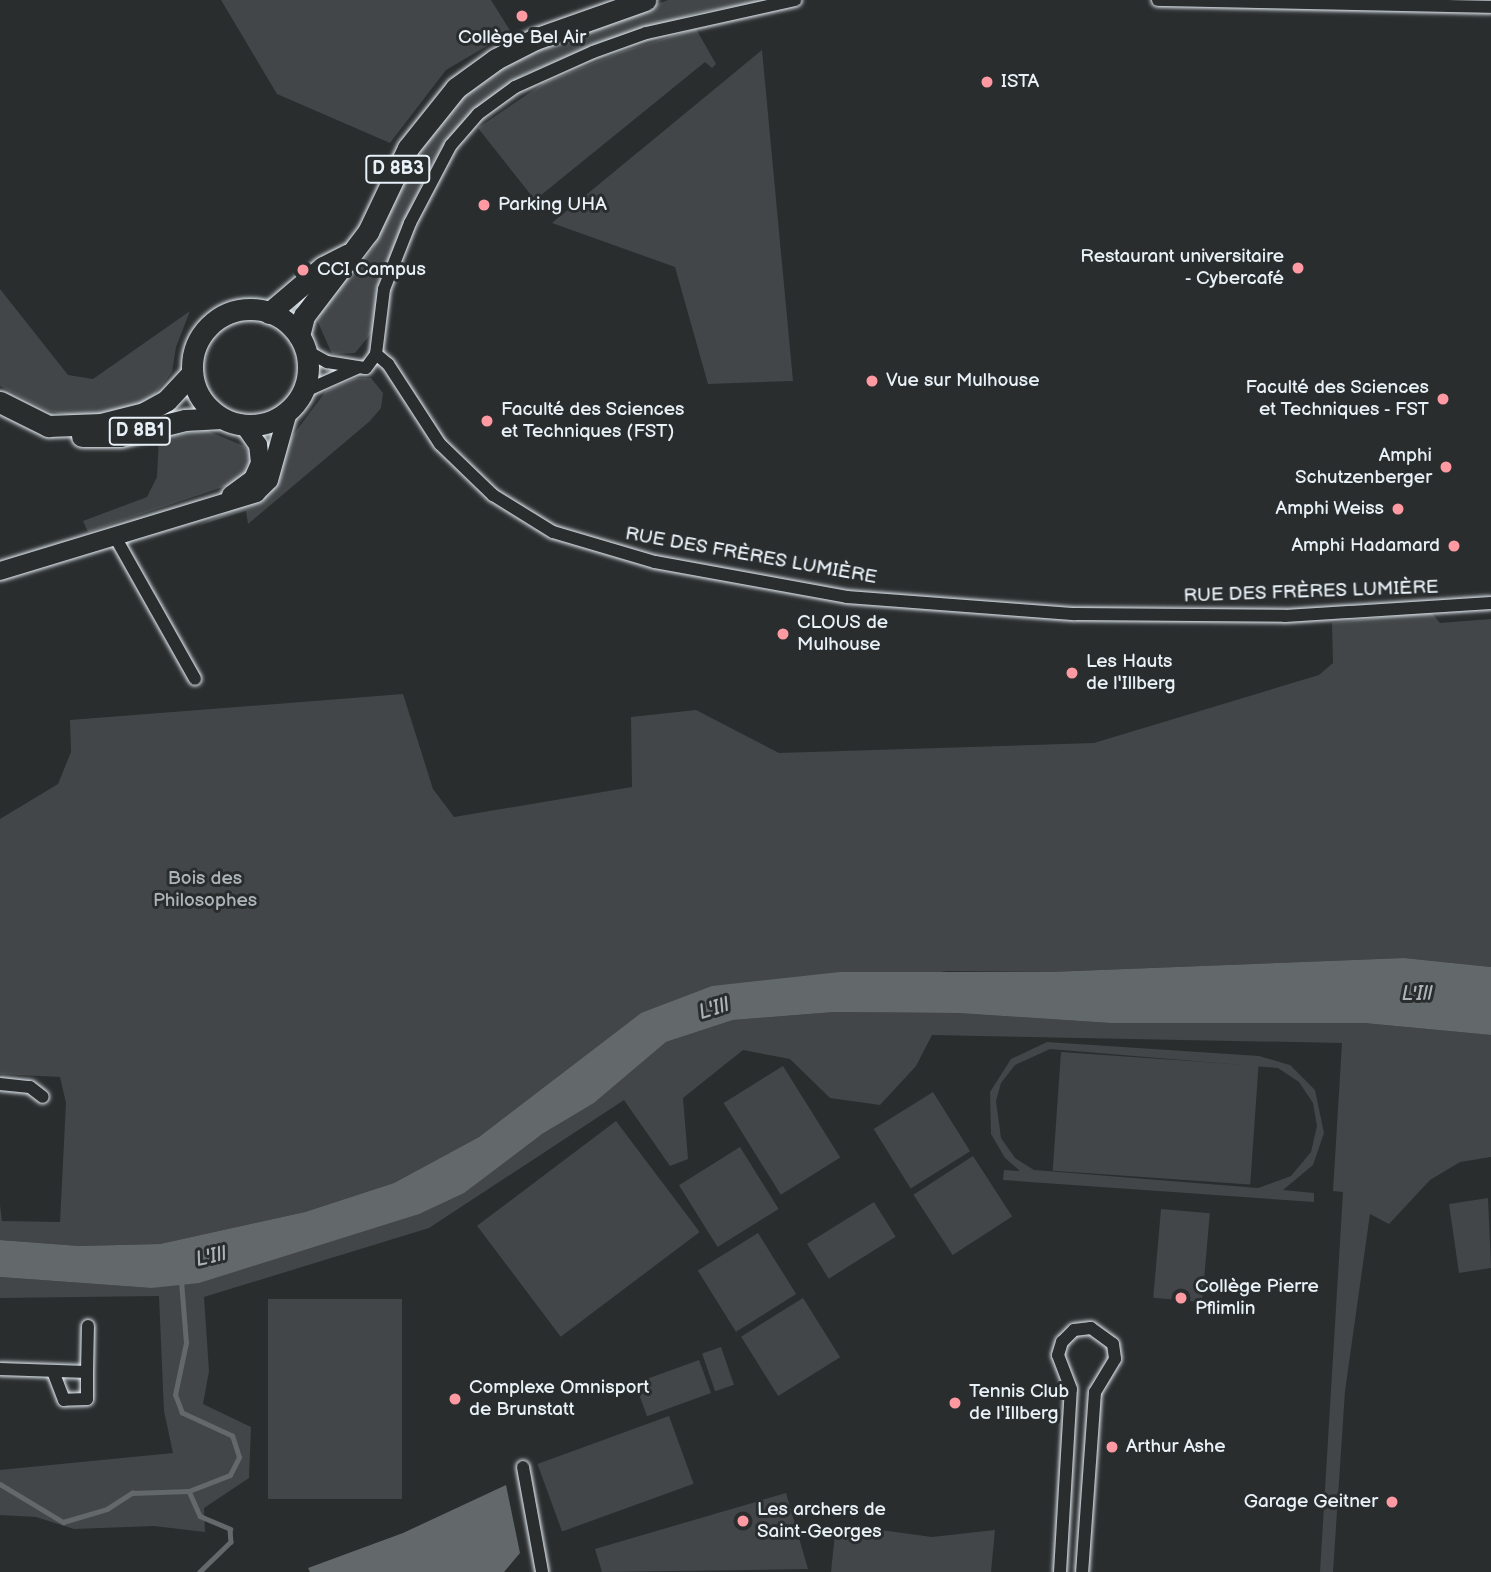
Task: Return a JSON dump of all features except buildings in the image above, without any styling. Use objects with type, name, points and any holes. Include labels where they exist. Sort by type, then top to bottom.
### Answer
[{"type":"main road","name":"D 8B3","points":[[302,343],[304,316],[368,232],[408,148],[456,88],[514,49],[638,2]]},
{"type":"main road","name":"D 8B3","points":[[269,313],[323,267],[349,254]]},
{"type":"main road","points":[[0,571],[263,488],[275,463],[288,412],[303,392],[302,343],[269,313],[246,310],[217,319],[196,345],[192,373],[202,398],[220,418],[244,425],[267,423],[288,412]]},
{"type":"main road","name":"D 8B1","points":[[61,428],[101,424],[144,413],[167,400],[192,373]]},
{"type":"main road","name":"D 8B1","points":[[0,402],[32,421],[96,439],[220,418]]},
{"type":"main road","points":[[207,506],[242,489],[258,472],[258,445],[244,425]]},
{"type":"street","points":[[303,392],[362,368],[376,354],[388,274],[431,180],[461,131],[493,102],[539,74],[646,33],[795,0]]},
{"type":"street","points":[[1158,0],[1491,7]]},
{"type":"street","points":[[302,343],[327,362],[362,368]]},
{"type":"street","name":"RUE DES FRÈRES LUMIÈRE","points":[[376,354],[388,364],[440,444],[493,495],[553,532],[641,558],[847,597],[1075,614],[1285,616],[1491,603]]},
{"type":"street","points":[[106,537],[195,679]]},
{"type":"street","points":[[0,1084],[30,1087],[43,1097]]},
{"type":"street","points":[[53,1372],[64,1400],[87,1399],[88,1326]]},
{"type":"street","points":[[1060,1572],[1071,1389],[1058,1355],[1062,1342],[1074,1330],[1091,1328],[1113,1344],[1115,1359],[1095,1392],[1082,1572]]},
{"type":"street","points":[[0,1369],[87,1372]]},
{"type":"street","points":[[523,1467],[541,1572]]},
{"type":"green space","points":[[221,0],[491,0],[511,32],[446,70],[390,143],[277,94]]},
{"type":"green space","points":[[668,0],[769,0],[697,13],[599,43],[525,74],[480,105],[442,147],[414,200],[379,283],[374,330],[355,353],[332,354],[317,320],[323,303],[373,249],[415,154],[447,109],[488,74],[549,42]]},
{"type":"green space","points":[[696,29],[716,64],[712,68],[705,62],[535,200],[478,128],[544,83],[623,51]]},
{"type":"green space","points":[[762,50],[793,381],[708,384],[675,267],[552,223]]},
{"type":"green space","points":[[0,289],[68,375],[93,379],[190,311],[176,347],[172,372],[155,394],[141,405],[87,418],[48,411],[0,386]]},
{"type":"green space","points":[[356,378],[371,378],[383,393],[381,408],[370,421],[248,524],[246,511],[197,526],[254,500],[288,442],[326,391]]},
{"type":"green space","points":[[208,431],[244,446],[253,458],[250,470],[235,483],[88,532],[83,521],[147,497],[157,477],[159,436]]},
{"type":"green space","name":"Bois des Philosophes","points":[[1431,612],[1440,623],[1491,619],[1491,967],[1404,958],[1049,972],[947,971],[641,1013],[479,1137],[394,1183],[305,1212],[160,1244],[79,1246],[0,1240],[0,1205],[2,1221],[60,1222],[66,1103],[60,1077],[0,1074],[0,819],[58,784],[71,752],[70,720],[403,694],[433,789],[454,817],[632,787],[631,717],[696,710],[779,753],[1094,743],[1319,675],[1333,663],[1332,623]]},
{"type":"green space","points":[[834,1012],[958,1013],[1110,1023],[1364,1023],[1491,1035],[1491,1157],[1460,1162],[1430,1180],[1389,1224],[1370,1214],[1345,1391],[1333,1572],[1320,1572],[1343,1192],[1333,1191],[1342,1043],[932,1035],[916,1066],[880,1105],[830,1098],[790,1059],[743,1050],[683,1098],[688,1159],[670,1166],[624,1100],[429,1228],[204,1297],[209,1371],[203,1404],[251,1427],[249,1478],[204,1508],[205,1532],[154,1526],[74,1529],[36,1517],[0,1515],[0,1470],[173,1453],[164,1411],[159,1296],[0,1298],[0,1277],[151,1288],[542,1134],[594,1103],[666,1042],[733,1020]]},
{"type":"green space","points":[[1047,1042],[1259,1056],[1290,1065],[1315,1090],[1324,1133],[1313,1165],[1283,1190],[1314,1193],[1314,1202],[1003,1180],[1004,1170],[1020,1171],[1005,1158],[991,1134],[990,1092],[1011,1059]],"holes":[[[1050,1049],[1278,1068],[1299,1082],[1313,1103],[1317,1126],[1311,1152],[1291,1176],[1258,1188],[1034,1170],[1015,1158],[1001,1138],[996,1101],[1001,1083],[1015,1065]]]},
{"type":"green space","points":[[1061,1052],[1259,1066],[1250,1185],[1053,1171]]},
{"type":"green space","points":[[783,1066],[840,1158],[781,1195],[724,1103]]},
{"type":"green space","points":[[933,1092],[970,1151],[911,1188],[874,1129]]},
{"type":"green space","points":[[616,1121],[700,1232],[561,1337],[477,1226]]},
{"type":"green space","points":[[740,1147],[779,1209],[718,1247],[679,1185]]},
{"type":"green space","points":[[973,1156],[1012,1216],[953,1255],[913,1195]]},
{"type":"green space","points":[[1488,1198],[1491,1268],[1459,1273],[1449,1204]]},
{"type":"green space","points":[[874,1202],[896,1237],[829,1279],[807,1244]]},
{"type":"green space","points":[[1161,1209],[1210,1213],[1202,1302],[1153,1298]]},
{"type":"green space","points":[[758,1233],[796,1294],[736,1332],[698,1271]]},
{"type":"green space","points":[[803,1298],[840,1357],[778,1396],[741,1337]]},
{"type":"green space","points":[[268,1299],[402,1299],[402,1499],[268,1499]]},
{"type":"green space","points":[[721,1347],[734,1385],[715,1391],[702,1354]]},
{"type":"green space","points":[[699,1360],[711,1393],[647,1416],[635,1383]]},
{"type":"green space","points":[[669,1416],[694,1484],[562,1532],[537,1464]]},
{"type":"green space","name":"Les archers de Saint-Georges","points":[[786,1493],[808,1569],[602,1572],[595,1549]]},
{"type":"green space","points":[[836,1524],[932,1537],[995,1530],[991,1572],[831,1572]]},
{"type":"water","name":"L'Ill","points":[[1404,958],[1491,967],[1491,1035],[1364,1023],[1110,1023],[958,1013],[834,1012],[733,1020],[666,1042],[594,1103],[542,1134],[464,1193],[419,1214],[199,1283],[151,1288],[0,1277],[0,1240],[79,1246],[160,1244],[305,1212],[394,1183],[479,1137],[641,1013],[712,986],[840,972],[1049,972]]},
{"type":"water","points":[[506,1485],[520,1553],[504,1572],[310,1572],[308,1568],[403,1533]]},
{"type":"waterway","points":[[0,1484],[63,1522],[107,1509],[132,1493],[189,1491],[230,1475],[239,1457],[232,1436],[182,1413],[175,1395],[186,1343],[181,1281]]},
{"type":"waterway","points":[[189,1491],[200,1516],[230,1529],[231,1542],[200,1572]]},
{"type":"place","name":"Collège Bel Air","points":[[522,16]]},
{"type":"place","name":"ISTA","points":[[987,82]]},
{"type":"place","name":"Parking UHA","points":[[484,205]]},
{"type":"place","name":"Restaurant universitaire - Cybercafé","points":[[1298,268]]},
{"type":"place","name":"CCI Campus","points":[[303,270]]},
{"type":"place","name":"Vue sur Mulhouse","points":[[872,381]]},
{"type":"place","name":"Faculté des Sciences et Techniques - FST","points":[[1443,399]]},
{"type":"place","name":"Faculté des Sciences et Techniques (FST)","points":[[487,421]]},
{"type":"place","name":"Amphi Schutzenberger","points":[[1446,467]]},
{"type":"place","name":"Amphi Weiss","points":[[1398,509]]},
{"type":"place","name":"Amphi Hadamard","points":[[1454,546]]},
{"type":"place","name":"CLOUS de Mulhouse","points":[[783,634]]},
{"type":"place","name":"Les Hauts de l'Illberg","points":[[1072,673]]},
{"type":"place","name":"Collège Pierre Pflimlin","points":[[1181,1298]]},
{"type":"place","name":"Complexe Omnisport de Brunstatt","points":[[455,1399]]},
{"type":"place","name":"Tennis Club de l'Illberg","points":[[955,1403]]},
{"type":"place","name":"Arthur Ashe","points":[[1112,1447]]},
{"type":"place","name":"Garage Geitner","points":[[1392,1502]]},
{"type":"place","name":"Les archers de Saint-Georges","points":[[743,1521]]}]
